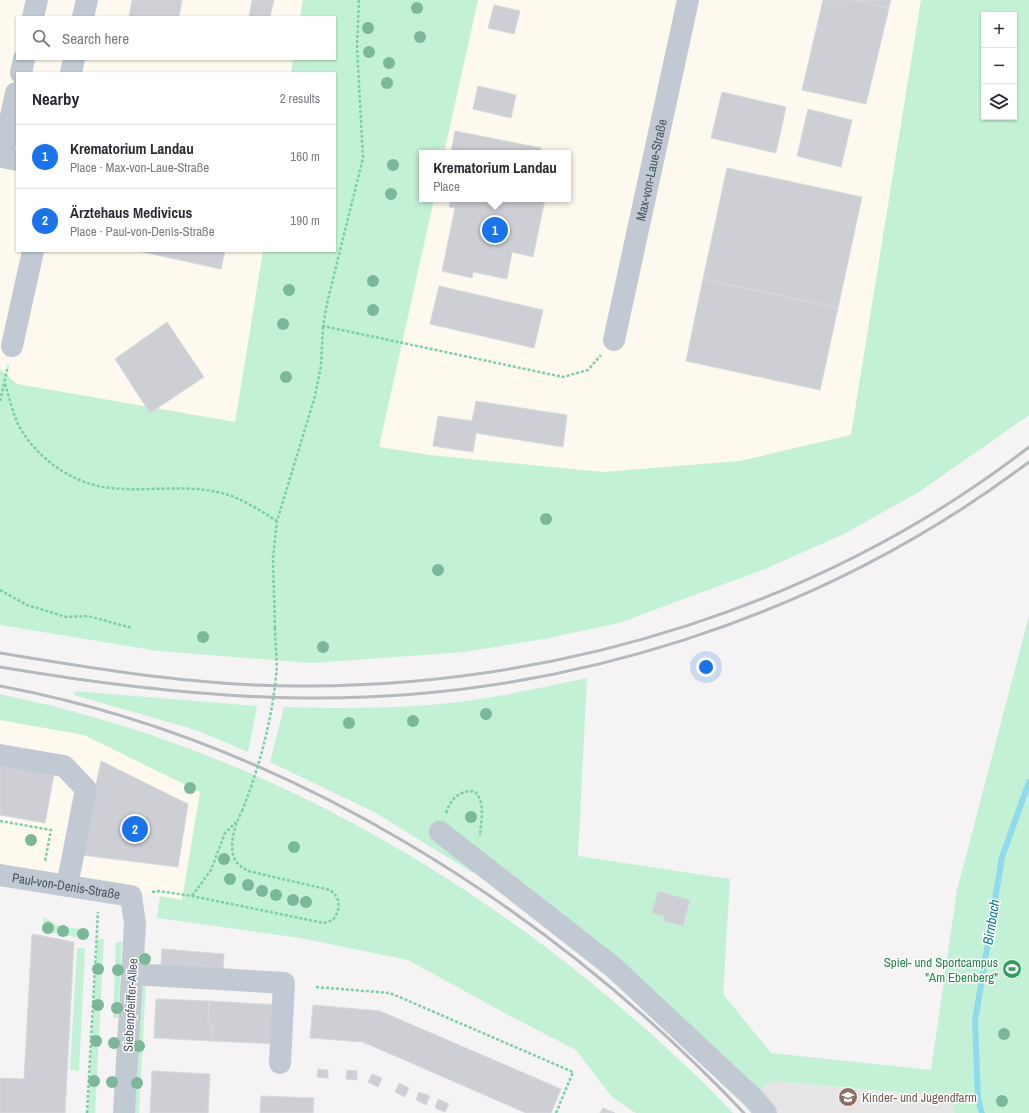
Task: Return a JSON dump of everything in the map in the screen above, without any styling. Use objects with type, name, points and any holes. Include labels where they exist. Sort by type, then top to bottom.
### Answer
[{"type":"street","points":[[33,16],[37,0]]},
{"type":"street","points":[[83,16],[87,0]]},
{"type":"street","name":"Max-von-Laue-Straße","points":[[614,340],[688,0]]},
{"type":"street","points":[[19,72],[24,60]]},
{"type":"street","points":[[71,72],[74,60]]},
{"type":"street","points":[[13,86],[2,157],[16,160]]},
{"type":"street","points":[[12,346],[33,252]]},
{"type":"street","points":[[0,754],[64,766],[86,789],[67,886]]},
{"type":"street","points":[[440,832],[613,967],[748,1092],[766,1113]]},
{"type":"street","name":"Paul-von-Denis-Straße","points":[[0,875],[132,896]]},
{"type":"street","name":"Siebenpfeiffer-Allee","points":[[124,1113],[135,924],[132,896]]},
{"type":"street","points":[[132,974],[284,982],[280,1064]]},
{"type":"path","points":[[192,896],[210,870],[225,833],[236,822],[242,811],[254,778],[269,724],[276,676],[273,558],[277,521],[315,396],[321,366],[323,326],[328,298],[363,158],[357,47],[359,0]]},
{"type":"path","points":[[323,326],[563,377],[588,370],[614,340]]},
{"type":"path","points":[[0,383],[4,384]]},
{"type":"path","points":[[4,384],[17,422],[27,437],[56,468],[77,479],[104,487],[195,489],[218,492],[236,498],[277,521]]},
{"type":"path","points":[[0,401],[4,384]]},
{"type":"path","points":[[0,590],[27,605],[66,617],[88,616],[132,628]]},
{"type":"path","points":[[440,832],[450,802],[461,793],[474,791],[480,796],[482,805],[479,863]]},
{"type":"path","points":[[0,821],[51,830],[40,882]]},
{"type":"path","points":[[132,896],[159,891],[192,896],[324,923],[333,920],[337,915],[339,907],[338,898],[330,890],[248,871],[237,863],[232,851],[236,822]]},
{"type":"path","points":[[87,1113],[99,891]]},
{"type":"path","points":[[316,987],[390,993],[574,1072],[556,1113]]},
{"type":"shaded area","points":[[0,0],[921,0],[851,435],[740,461],[603,472],[429,455],[17,384],[0,369]]},
{"type":"shaded area","points":[[0,720],[84,735],[200,792],[182,900],[160,896],[67,886],[0,875]]},
{"type":"shaded area","name":"Kinder- und Jugendfarm","points":[[771,1081],[949,1098],[955,1113],[770,1113],[755,1096]]},
{"type":"green space","points":[[303,0],[478,0],[445,150],[419,150],[419,202],[433,202],[379,447],[429,455],[603,472],[740,461],[851,435],[921,0],[1029,0],[1029,415],[919,492],[844,534],[765,569],[619,623],[544,639],[464,652],[312,663],[158,651],[0,625],[0,369],[17,384],[235,422],[263,252],[336,252],[336,72],[291,72],[293,60],[336,60],[336,16],[300,16]]},
{"type":"green space","points":[[1029,616],[1029,1113],[955,1113],[949,1097],[771,1081],[755,1096],[481,861],[473,873],[374,812],[270,762],[284,707],[362,708],[441,704],[504,695],[587,678],[578,856],[730,879],[723,994],[771,1053],[931,1070],[957,890]]},
{"type":"green space","points":[[75,691],[257,706],[248,752],[196,730],[74,695]]},
{"type":"green space","points":[[0,694],[62,709],[142,732],[211,757],[279,786],[345,819],[410,855],[472,895],[532,937],[590,982],[664,1045],[733,1113],[636,1113],[612,1097],[576,1050],[408,960],[300,938],[157,918],[160,896],[182,900],[200,792],[84,735],[0,720]]},
{"type":"green space","points":[[44,917],[58,926],[87,930],[87,939],[42,931]]},
{"type":"green space","points":[[97,939],[104,939],[95,1113],[88,1113]]},
{"type":"green space","points":[[116,942],[122,942],[118,1018],[113,1018]]},
{"type":"green space","points":[[77,948],[85,948],[79,1071],[70,1070]]},
{"type":"green space","points":[[140,981],[146,981],[139,1113],[133,1113]]},
{"type":"building","points":[[132,0],[182,0],[179,16],[129,16]]},
{"type":"building","points":[[252,0],[274,0],[270,16],[249,16]]},
{"type":"building","points":[[823,0],[853,0],[889,8],[866,104],[802,90]]},
{"type":"building","points":[[853,0],[891,0],[889,8]]},
{"type":"building","points":[[494,5],[520,11],[514,34],[488,28]]},
{"type":"building","points":[[478,86],[516,95],[511,118],[473,109]]},
{"type":"building","points":[[722,92],[786,107],[776,153],[711,138]]},
{"type":"building","points":[[808,109],[852,120],[841,167],[797,156]]},
{"type":"building","points":[[455,131],[541,148],[541,150],[452,150]]},
{"type":"building","points":[[727,168],[862,197],[838,308],[703,279]]},
{"type":"building","points":[[450,202],[544,202],[533,257],[512,252],[507,279],[473,272],[472,278],[442,271],[455,208],[449,207]]},
{"type":"building","points":[[143,252],[225,252],[221,269]]},
{"type":"building","points":[[703,279],[838,308],[820,390],[686,361]]},
{"type":"building","points":[[439,286],[543,310],[534,348],[430,324]]},
{"type":"building","points":[[167,322],[204,377],[150,413],[115,359]]},
{"type":"building","points":[[476,401],[567,415],[563,447],[476,433],[473,452],[433,446],[438,416],[472,421]]},
{"type":"building","points":[[101,761],[188,804],[178,867],[81,855]]},
{"type":"building","points":[[0,764],[54,774],[45,823],[0,815]]},
{"type":"building","points":[[658,891],[690,900],[683,926],[663,921],[664,916],[652,913]]},
{"type":"building","points":[[32,934],[74,942],[65,1113],[0,1113],[0,1078],[24,1079]]},
{"type":"building","points":[[162,949],[224,954],[223,969],[161,965]]},
{"type":"building","points":[[156,999],[209,1001],[208,1024],[212,1024],[212,1041],[154,1038]]},
{"type":"building","points":[[209,1001],[279,1005],[277,1044],[212,1041],[212,1024],[208,1024]]},
{"type":"building","points":[[313,1005],[380,1011],[561,1089],[551,1113],[526,1113],[363,1042],[310,1038]]},
{"type":"building","points":[[318,1069],[328,1070],[328,1078],[317,1077]]},
{"type":"building","points":[[347,1070],[357,1071],[357,1080],[346,1079]]},
{"type":"building","points":[[152,1071],[210,1074],[208,1113],[150,1113]]},
{"type":"building","points":[[372,1074],[382,1078],[378,1087],[368,1082]]},
{"type":"building","points":[[399,1083],[409,1088],[405,1097],[395,1092]]},
{"type":"building","points":[[419,1092],[430,1096],[426,1105],[416,1100]]},
{"type":"building","points":[[261,1096],[314,1098],[313,1113],[260,1113]]},
{"type":"building","points":[[438,1099],[449,1104],[445,1112],[435,1108]]},
{"type":"building","points":[[603,1108],[615,1113],[600,1113]]},
{"type":"waterway","name":"Birnbach","points":[[982,1113],[978,1099],[975,1021],[1002,857],[1029,782]]},
{"type":"railway","points":[[0,653],[154,676],[231,684],[308,686],[404,682],[500,670],[595,652],[688,625],[779,592],[866,551],[950,503],[1029,447]]},
{"type":"railway","points":[[0,667],[75,679],[189,692],[303,698],[400,695],[496,684],[592,666],[685,640],[776,606],[865,565],[949,517],[1029,462]]},
{"type":"railway","points":[[0,686],[105,711],[208,746],[308,790],[405,842],[497,901],[585,966],[667,1037],[744,1113]]},
{"type":"place","name":"Krematorium Landau","points":[[495,230]]},
{"type":"place","name":"Ärztehaus Medivicus","points":[[135,829]]},
{"type":"place","name":"Spiel- und Sportcampus \"Am Ebenberg\"","points":[[1012,969]]},
{"type":"place","name":"Kinder- und Jugendfarm","points":[[848,1097]]}]
